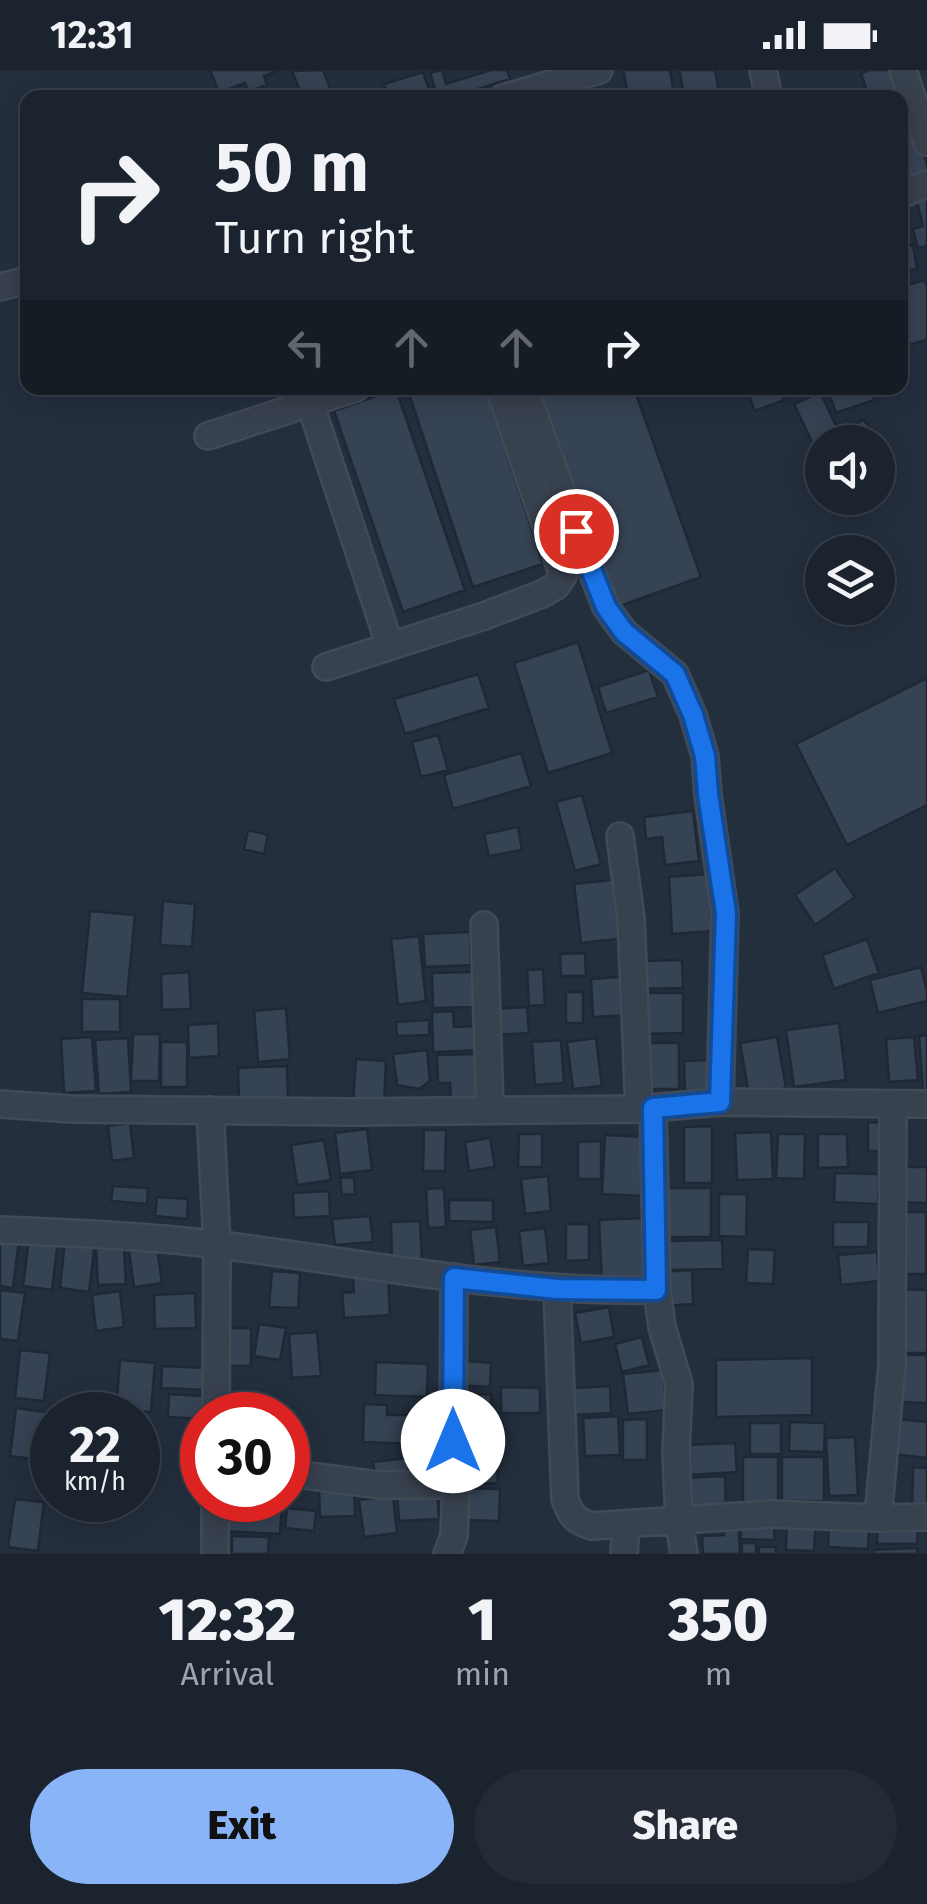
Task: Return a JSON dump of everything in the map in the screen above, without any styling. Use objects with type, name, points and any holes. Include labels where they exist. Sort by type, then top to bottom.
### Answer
[{"type":"street","points":[[530,90],[598,70]]},
{"type":"street","points":[[903,70],[927,142]]},
{"type":"street","points":[[208,436],[333,395]]},
{"type":"street","points":[[326,667],[542,594],[556,586],[563,576],[501,395]]},
{"type":"street","points":[[527,395],[606,607],[624,632],[675,674],[705,756],[726,913],[720,1102]]},
{"type":"street","points":[[310,402],[390,646]]},
{"type":"street","points":[[620,836],[631,919],[646,1108],[656,1290],[679,1384],[676,1452],[684,1554]]},
{"type":"street","points":[[484,926],[490,1110]]},
{"type":"street","points":[[0,1104],[72,1109],[490,1110],[646,1108],[720,1102],[927,1104]]},
{"type":"street","points":[[878,1518],[892,1365],[893,1104]]},
{"type":"street","points":[[210,1110],[216,1244],[216,1392]]},
{"type":"street","points":[[0,1230],[216,1244],[557,1289],[656,1290]]},
{"type":"street","points":[[447,1554],[454,1536],[456,1486],[454,1278]]},
{"type":"street","points":[[557,1289],[565,1498],[571,1515],[578,1521],[592,1526],[770,1514],[927,1516]]},
{"type":"street","points":[[310,1476],[379,1485],[456,1486]]},
{"type":"street","points":[[215,1522],[215,1554]]},
{"type":"street","points":[[624,1554],[626,1524]]},
{"type":"building","points":[[210,70],[277,70],[264,76],[267,85],[253,90],[247,90],[245,83],[218,90]]},
{"type":"building","points":[[323,70],[331,90],[300,90],[292,71]]},
{"type":"building","points":[[442,70],[446,84],[491,70],[507,70],[510,79],[475,90],[435,90],[430,73]]},
{"type":"building","points":[[623,70],[670,70],[673,90],[627,90]]},
{"type":"building","points":[[679,70],[715,70],[719,90],[683,90]]},
{"type":"building","points":[[896,70],[903,90],[866,90],[861,73]]},
{"type":"building","points":[[423,72],[429,90],[386,90],[384,84]]},
{"type":"building","points":[[916,129],[927,164],[927,179],[908,185],[908,132]]},
{"type":"building","points":[[927,199],[927,246],[918,248],[913,229],[923,226],[917,202]]},
{"type":"building","points":[[913,245],[917,269],[908,271],[908,246]]},
{"type":"building","points":[[925,280],[927,340],[908,345],[908,285]]},
{"type":"building","points":[[379,395],[398,395],[465,590],[403,612],[334,411]]},
{"type":"building","points":[[409,395],[487,395],[543,564],[473,587]]},
{"type":"building","points":[[538,395],[636,395],[701,577],[614,608]]},
{"type":"building","points":[[749,395],[782,395],[784,400],[755,411]]},
{"type":"building","points":[[821,395],[836,425],[805,427],[794,404]]},
{"type":"building","points":[[830,395],[872,395],[874,400],[836,413]]},
{"type":"building","points":[[578,642],[612,753],[548,773],[514,663]]},
{"type":"building","points":[[649,670],[658,697],[606,713],[598,687]]},
{"type":"building","points":[[478,674],[489,708],[405,734],[394,699]]},
{"type":"building","points":[[927,678],[927,805],[847,845],[796,744]]},
{"type":"building","points":[[438,735],[448,770],[421,777],[412,742]]},
{"type":"building","points":[[521,753],[531,786],[453,809],[444,775]]},
{"type":"building","points":[[582,795],[601,864],[575,871],[556,802]]},
{"type":"building","points":[[693,811],[699,861],[665,865],[662,837],[646,839],[644,817]]},
{"type":"building","points":[[518,827],[522,850],[489,856],[484,834]]},
{"type":"building","points":[[248,830],[268,835],[264,854],[244,849]]},
{"type":"building","points":[[835,868],[855,897],[815,925],[795,895]]},
{"type":"building","points":[[708,874],[712,931],[672,934],[669,877]]},
{"type":"building","points":[[620,879],[626,938],[581,943],[574,884]]},
{"type":"building","points":[[163,901],[195,904],[192,947],[160,945]]},
{"type":"building","points":[[90,911],[135,915],[127,997],[82,993]]},
{"type":"building","points":[[470,932],[471,965],[425,967],[423,934]]},
{"type":"building","points":[[419,936],[426,1001],[398,1005],[391,939]]},
{"type":"building","points":[[867,939],[879,973],[834,989],[822,955]]},
{"type":"building","points":[[585,953],[586,976],[561,976],[560,954]]},
{"type":"building","points":[[682,960],[683,988],[640,989],[639,961]]},
{"type":"building","points":[[921,967],[927,1001],[878,1013],[870,980]]},
{"type":"building","points":[[543,969],[545,1005],[529,1006],[527,970]]},
{"type":"building","points":[[189,972],[191,1009],[162,1010],[161,974]]},
{"type":"building","points":[[475,972],[476,1007],[433,1008],[432,973]]},
{"type":"building","points":[[630,976],[633,1015],[593,1017],[591,979]]},
{"type":"building","points":[[566,992],[583,992],[583,1023],[566,1023]]},
{"type":"building","points":[[641,993],[683,993],[683,1033],[640,1034]]},
{"type":"building","points":[[82,999],[120,999],[120,1032],[82,1032]]},
{"type":"building","points":[[527,1007],[529,1033],[493,1035],[491,1009]]},
{"type":"building","points":[[286,1008],[290,1059],[258,1062],[254,1011]]},
{"type":"building","points":[[453,1011],[454,1027],[482,1026],[483,1050],[433,1052],[432,1012]]},
{"type":"building","points":[[429,1020],[429,1035],[397,1036],[396,1022]]},
{"type":"building","points":[[218,1023],[219,1056],[189,1058],[188,1025]]},
{"type":"building","points":[[839,1023],[846,1080],[794,1087],[786,1030]]},
{"type":"building","points":[[133,1034],[160,1034],[159,1081],[131,1081]]},
{"type":"building","points":[[927,1035],[927,1090],[923,1091],[919,1036]]},
{"type":"building","points":[[92,1037],[96,1091],[64,1093],[61,1039]]},
{"type":"building","points":[[777,1037],[786,1088],[749,1095],[740,1043]]},
{"type":"building","points":[[914,1037],[918,1080],[889,1082],[886,1039]]},
{"type":"building","points":[[128,1038],[131,1092],[99,1094],[95,1040]]},
{"type":"building","points":[[596,1038],[602,1086],[573,1089],[567,1042]]},
{"type":"building","points":[[561,1040],[564,1083],[535,1085],[532,1042]]},
{"type":"building","points":[[161,1042],[187,1042],[187,1087],[161,1087]]},
{"type":"building","points":[[642,1043],[679,1043],[679,1089],[642,1089]]},
{"type":"building","points":[[427,1050],[430,1081],[419,1089],[397,1085],[393,1054]]},
{"type":"building","points":[[480,1054],[481,1099],[451,1100],[450,1083],[438,1083],[437,1055]]},
{"type":"building","points":[[356,1059],[386,1061],[384,1104],[353,1102]]},
{"type":"building","points":[[713,1060],[714,1094],[685,1095],[684,1061]]},
{"type":"building","points":[[287,1066],[288,1099],[239,1100],[238,1068]]},
{"type":"building","points":[[868,1122],[887,1123],[887,1151],[868,1151]]},
{"type":"building","points":[[130,1123],[134,1158],[112,1161],[108,1126]]},
{"type":"building","points":[[712,1126],[712,1183],[684,1183],[684,1127]]},
{"type":"building","points":[[367,1129],[372,1170],[340,1174],[335,1133]]},
{"type":"building","points":[[424,1130],[446,1130],[445,1171],[423,1171]]},
{"type":"building","points":[[771,1132],[773,1179],[737,1180],[735,1133]]},
{"type":"building","points":[[519,1134],[542,1134],[542,1167],[518,1167]]},
{"type":"building","points":[[778,1134],[805,1134],[804,1179],[776,1178]]},
{"type":"building","points":[[818,1134],[847,1134],[848,1167],[818,1168]]},
{"type":"building","points":[[605,1135],[647,1137],[644,1196],[602,1194]]},
{"type":"building","points":[[490,1138],[495,1167],[469,1171],[465,1142]]},
{"type":"building","points":[[324,1140],[331,1180],[297,1185],[291,1145]]},
{"type":"building","points":[[601,1141],[601,1179],[578,1179],[578,1142]]},
{"type":"building","points":[[900,1167],[927,1167],[927,1203],[900,1202]]},
{"type":"building","points":[[835,1173],[879,1174],[878,1204],[834,1202]]},
{"type":"building","points":[[548,1176],[551,1211],[525,1214],[521,1179]]},
{"type":"building","points":[[354,1177],[355,1194],[342,1195],[340,1178]]},
{"type":"building","points":[[113,1186],[148,1188],[147,1204],[111,1201]]},
{"type":"building","points":[[444,1188],[446,1227],[428,1228],[426,1189]]},
{"type":"building","points":[[665,1188],[711,1188],[711,1237],[665,1237]]},
{"type":"building","points":[[329,1191],[330,1216],[294,1218],[293,1193]]},
{"type":"building","points":[[719,1194],[747,1194],[746,1237],[719,1236]]},
{"type":"building","points":[[157,1197],[188,1199],[187,1219],[155,1216]]},
{"type":"building","points":[[449,1200],[493,1200],[493,1222],[449,1221]]},
{"type":"building","points":[[897,1212],[926,1212],[926,1274],[897,1274]]},
{"type":"building","points":[[370,1216],[373,1242],[335,1245],[332,1219]]},
{"type":"building","points":[[644,1218],[647,1283],[602,1284],[599,1220]]},
{"type":"building","points":[[420,1221],[422,1261],[392,1262],[391,1222]]},
{"type":"building","points":[[833,1222],[869,1222],[868,1247],[833,1247]]},
{"type":"building","points":[[566,1224],[589,1224],[589,1260],[566,1261]]},
{"type":"building","points":[[496,1227],[500,1262],[474,1265],[470,1230]]},
{"type":"building","points":[[545,1228],[549,1263],[523,1266],[519,1231]]},
{"type":"building","points":[[0,1238],[19,1240],[13,1288],[0,1286]]},
{"type":"building","points":[[29,1238],[58,1242],[52,1290],[23,1286]]},
{"type":"building","points":[[65,1240],[95,1243],[89,1292],[60,1288]]},
{"type":"building","points":[[722,1240],[723,1269],[666,1270],[666,1241]]},
{"type":"building","points":[[157,1247],[162,1283],[134,1287],[129,1251]]},
{"type":"building","points":[[124,1248],[126,1284],[98,1285],[96,1249]]},
{"type":"building","points":[[748,1249],[775,1250],[773,1284],[746,1283]]},
{"type":"building","points":[[877,1252],[879,1281],[841,1285],[838,1255]]},
{"type":"building","points":[[692,1270],[693,1304],[662,1306],[660,1272]]},
{"type":"building","points":[[272,1271],[300,1273],[298,1308],[269,1307]]},
{"type":"building","points":[[388,1276],[390,1315],[344,1318],[342,1293],[354,1292],[353,1278]]},
{"type":"building","points":[[896,1289],[927,1290],[927,1353],[895,1353]]},
{"type":"building","points":[[0,1290],[25,1293],[18,1341],[0,1339]]},
{"type":"building","points":[[120,1291],[124,1327],[96,1331],[92,1295]]},
{"type":"building","points":[[195,1293],[196,1328],[155,1329],[154,1295]]},
{"type":"building","points":[[609,1307],[614,1337],[581,1343],[575,1313]]},
{"type":"building","points":[[259,1324],[286,1328],[280,1360],[254,1356]]},
{"type":"building","points":[[224,1328],[251,1328],[251,1366],[224,1366]]},
{"type":"building","points":[[317,1332],[321,1376],[292,1378],[289,1334]]},
{"type":"building","points":[[642,1337],[649,1365],[622,1372],[615,1344]]},
{"type":"building","points":[[20,1350],[50,1353],[45,1392],[30,1392],[30,1400],[15,1398]]},
{"type":"building","points":[[898,1355],[927,1355],[927,1403],[897,1402]]},
{"type":"building","points":[[812,1358],[812,1415],[716,1417],[716,1360]]},
{"type":"building","points":[[120,1360],[155,1363],[153,1392],[117,1392]]},
{"type":"building","points":[[456,1360],[491,1363],[490,1387],[454,1385]]},
{"type":"building","points":[[376,1362],[428,1364],[427,1397],[375,1395]]},
{"type":"building","points":[[162,1366],[209,1368],[208,1390],[161,1388]]},
{"type":"building","points":[[663,1370],[667,1410],[628,1414],[623,1374]]},
{"type":"building","points":[[610,1386],[611,1413],[572,1415],[571,1388]]},
{"type":"building","points":[[501,1387],[540,1388],[540,1413],[501,1413]]},
{"type":"building","points":[[169,1394],[180,1395],[180,1418],[168,1417]]},
{"type":"building","points":[[491,1394],[493,1444],[460,1445],[459,1395]]},
{"type":"building","points":[[364,1404],[387,1405],[387,1415],[414,1415],[413,1444],[363,1442]]},
{"type":"building","points":[[16,1408],[30,1410],[30,1459],[10,1456]]},
{"type":"building","points":[[618,1416],[620,1455],[585,1456],[583,1418]]},
{"type":"building","points":[[647,1419],[647,1460],[623,1460],[623,1420]]},
{"type":"building","points":[[897,1419],[927,1422],[927,1458],[893,1454]]},
{"type":"building","points":[[790,1422],[825,1423],[824,1452],[789,1451]]},
{"type":"building","points":[[750,1423],[781,1423],[781,1454],[750,1454]]},
{"type":"building","points":[[855,1437],[858,1495],[829,1496],[826,1438]]},
{"type":"building","points":[[735,1443],[737,1472],[689,1475],[688,1445]]},
{"type":"building","points":[[455,1447],[455,1482],[416,1482],[415,1448]]},
{"type":"building","points":[[496,1450],[498,1483],[460,1485],[458,1452]]},
{"type":"building","points":[[743,1457],[778,1457],[778,1505],[743,1505]]},
{"type":"building","points":[[782,1457],[824,1457],[824,1501],[782,1501]]},
{"type":"building","points":[[407,1458],[410,1479],[376,1483],[373,1462]]},
{"type":"building","points":[[913,1467],[927,1468],[927,1508],[912,1508]]},
{"type":"building","points":[[725,1476],[726,1512],[686,1514],[685,1478]]},
{"type":"building","points":[[354,1485],[355,1516],[320,1517],[319,1487]]},
{"type":"building","points":[[437,1488],[439,1519],[399,1521],[397,1490]]},
{"type":"building","points":[[462,1488],[500,1489],[499,1521],[462,1520]]},
{"type":"building","points":[[393,1496],[397,1533],[364,1537],[359,1500]]},
{"type":"building","points":[[15,1499],[30,1501],[30,1522],[42,1522],[38,1551],[8,1547]]},
{"type":"building","points":[[310,1510],[316,1511],[314,1531],[285,1528],[286,1522],[310,1522]]},
{"type":"building","points":[[787,1515],[816,1516],[814,1551],[786,1550]]},
{"type":"building","points":[[741,1519],[775,1519],[774,1540],[741,1539]]},
{"type":"building","points":[[738,1520],[740,1554],[703,1554],[702,1536],[724,1535],[723,1521]]},
{"type":"building","points":[[224,1522],[281,1522],[280,1534],[223,1531]]},
{"type":"building","points":[[829,1522],[869,1524],[868,1549],[828,1547]]},
{"type":"building","points":[[878,1524],[918,1524],[917,1544],[877,1544]]},
{"type":"building","points":[[232,1536],[269,1537],[268,1554],[232,1554]]},
{"type":"building","points":[[742,1543],[756,1543],[756,1554],[742,1554]]},
{"type":"building","points":[[759,1547],[776,1547],[776,1554],[759,1554]]},
{"type":"building","points":[[917,1548],[917,1554],[873,1554],[873,1550]]},
{"type":"route","points":[[453,1441],[454,1278],[557,1289],[656,1290],[653,1108],[720,1102],[726,913],[705,756],[675,674],[624,632],[606,607],[576,531]]}]
